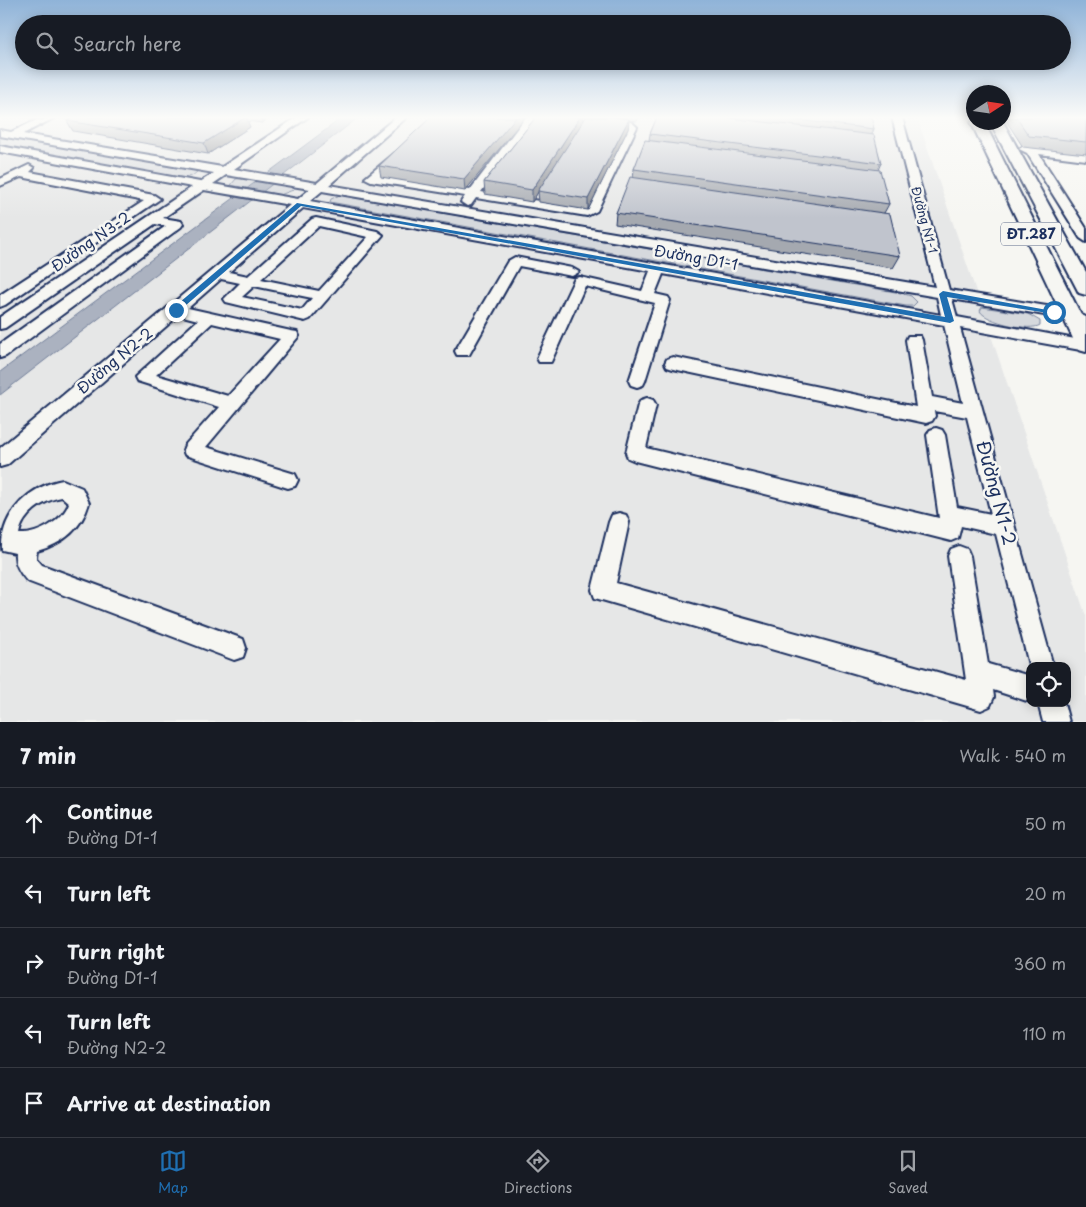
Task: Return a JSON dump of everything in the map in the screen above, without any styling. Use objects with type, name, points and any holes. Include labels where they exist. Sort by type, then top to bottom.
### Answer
[{"type":"main road","name":"ĐT.287","points":[[991,151],[1086,346]]},
{"type":"main road","name":"ĐT.287","points":[[1012,151],[1086,289]]},
{"type":"street","name":"Đường D1-1","points":[[4,151],[1086,346]]},
{"type":"street","name":"Đường D1-1","points":[[104,151],[321,186],[1071,315],[1086,323]]},
{"type":"street","name":"Đường N3-2","points":[[0,324],[253,151]]},
{"type":"street","name":"Đường N2-2","points":[[0,459],[362,151]]},
{"type":"street","points":[[400,151],[371,178],[472,196],[583,212],[590,211],[620,151]]},
{"type":"street","name":"Đường N1-1","points":[[906,151],[950,321]]},
{"type":"street","points":[[1031,151],[1086,238]]},
{"type":"street","points":[[1036,151],[1086,157]]},
{"type":"street","points":[[0,183],[48,158]]},
{"type":"street","points":[[0,302],[154,199],[153,197],[19,173]]},
{"type":"street","points":[[0,352],[177,224],[152,220]]},
{"type":"street","points":[[316,222],[377,234],[322,296],[305,316],[231,300],[316,222]]},
{"type":"street","points":[[76,252],[98,257]]},
{"type":"street","points":[[581,254],[572,272],[539,361],[580,281],[663,300],[637,382]]},
{"type":"street","points":[[463,351],[515,262],[572,272]]},
{"type":"street","points":[[647,296],[658,268]]},
{"type":"street","points":[[217,274],[322,296]]},
{"type":"street","points":[[176,310],[291,336],[192,450],[288,480]]},
{"type":"street","points":[[209,318],[143,377],[232,404]]},
{"type":"street","name":"Đường N1-2","points":[[950,321],[1040,662]]},
{"type":"street","points":[[673,363],[926,416],[914,340]]},
{"type":"street","points":[[924,402],[974,412]]},
{"type":"street","points":[[647,405],[635,453],[951,531],[936,435]]},
{"type":"street","points":[[948,514],[1005,527]]},
{"type":"street","points":[[619,522],[603,590],[981,697],[959,556]]},
{"type":"street","points":[[978,673],[1026,688]]},
{"type":"street","points":[[1052,707],[1056,722]]},
{"type":"lane","points":[[462,210],[506,151]]},
{"type":"lane","points":[[13,546],[24,554],[25,561],[35,573],[234,648]]},
{"type":"shaded area","points":[[0,151],[928,151],[1086,616],[1086,722],[0,722]]},
{"type":"shaded area","points":[[27,151],[81,151],[197,172],[192,176],[182,178]]},
{"type":"shaded area","points":[[298,151],[315,151],[0,395],[0,372]]},
{"type":"shaded area","points":[[245,178],[289,186],[293,190],[280,195],[231,185],[236,179]]},
{"type":"shaded area","points":[[340,195],[901,293],[911,296],[917,302],[913,306],[906,306],[330,202],[331,199]]},
{"type":"shaded area","points":[[982,307],[1028,314],[1040,321],[1040,325],[1035,327],[1019,327],[999,322],[984,315],[980,311]]},
{"type":"building","points":[[395,151],[488,151],[464,179],[379,166]]},
{"type":"building","points":[[509,151],[558,151],[532,190],[484,182]]},
{"type":"building","points":[[564,151],[613,151],[588,199],[538,191]]},
{"type":"building","points":[[641,151],[729,151],[880,170],[889,204],[634,169]]},
{"type":"building","points":[[783,151],[878,151],[881,163]]},
{"type":"building","points":[[630,177],[890,214],[900,256],[616,213]]},
{"type":"route","points":[[176,310],[299,204],[950,321],[943,294],[1054,312]]}]
